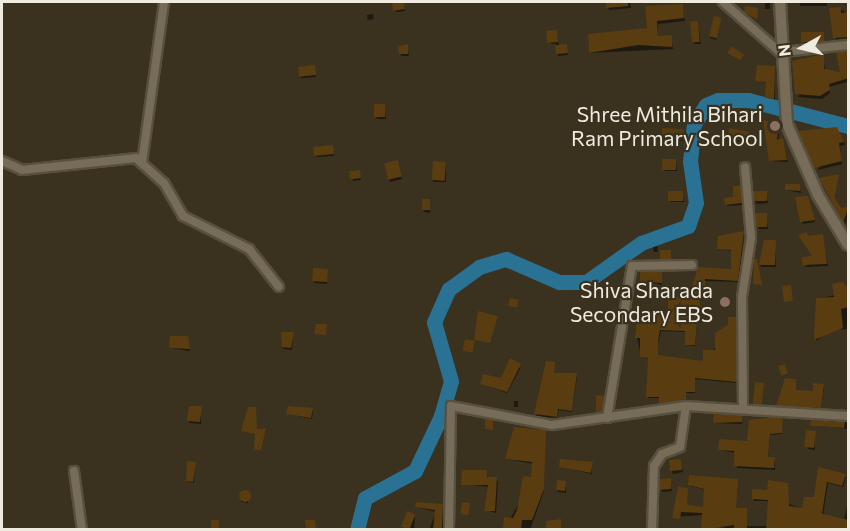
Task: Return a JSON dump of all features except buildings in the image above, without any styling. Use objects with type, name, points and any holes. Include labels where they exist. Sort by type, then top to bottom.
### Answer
[{"type":"street","points":[[142,163],[164,2]]},
{"type":"street","points":[[723,2],[783,53],[849,45]]},
{"type":"street","points":[[780,2],[788,124],[818,195],[849,245]]},
{"type":"street","points":[[2,162],[22,170],[133,159],[142,163],[168,189],[183,216],[249,249],[279,287]]},
{"type":"street","points":[[743,409],[742,297],[751,238],[746,167]]},
{"type":"street","points":[[607,418],[632,266],[692,265]]},
{"type":"street","points":[[449,530],[451,406],[552,425],[686,406],[849,416]]},
{"type":"street","points":[[652,530],[654,466],[662,454],[680,447],[686,406]]},
{"type":"street","points":[[74,471],[82,530]]},
{"type":"waterway","points":[[357,530],[365,498],[415,471],[441,416],[451,381],[434,322],[449,289],[479,267],[506,259],[559,282],[586,282],[641,243],[688,226],[696,203],[690,161],[694,124],[706,105],[718,100],[748,100],[848,126]]},
{"type":"place","name":"Shree Mithila Bihari Ram Primary School","points":[[775,126]]},
{"type":"place","name":"Shiva Sharada Secondary EBS","points":[[725,302]]}]
